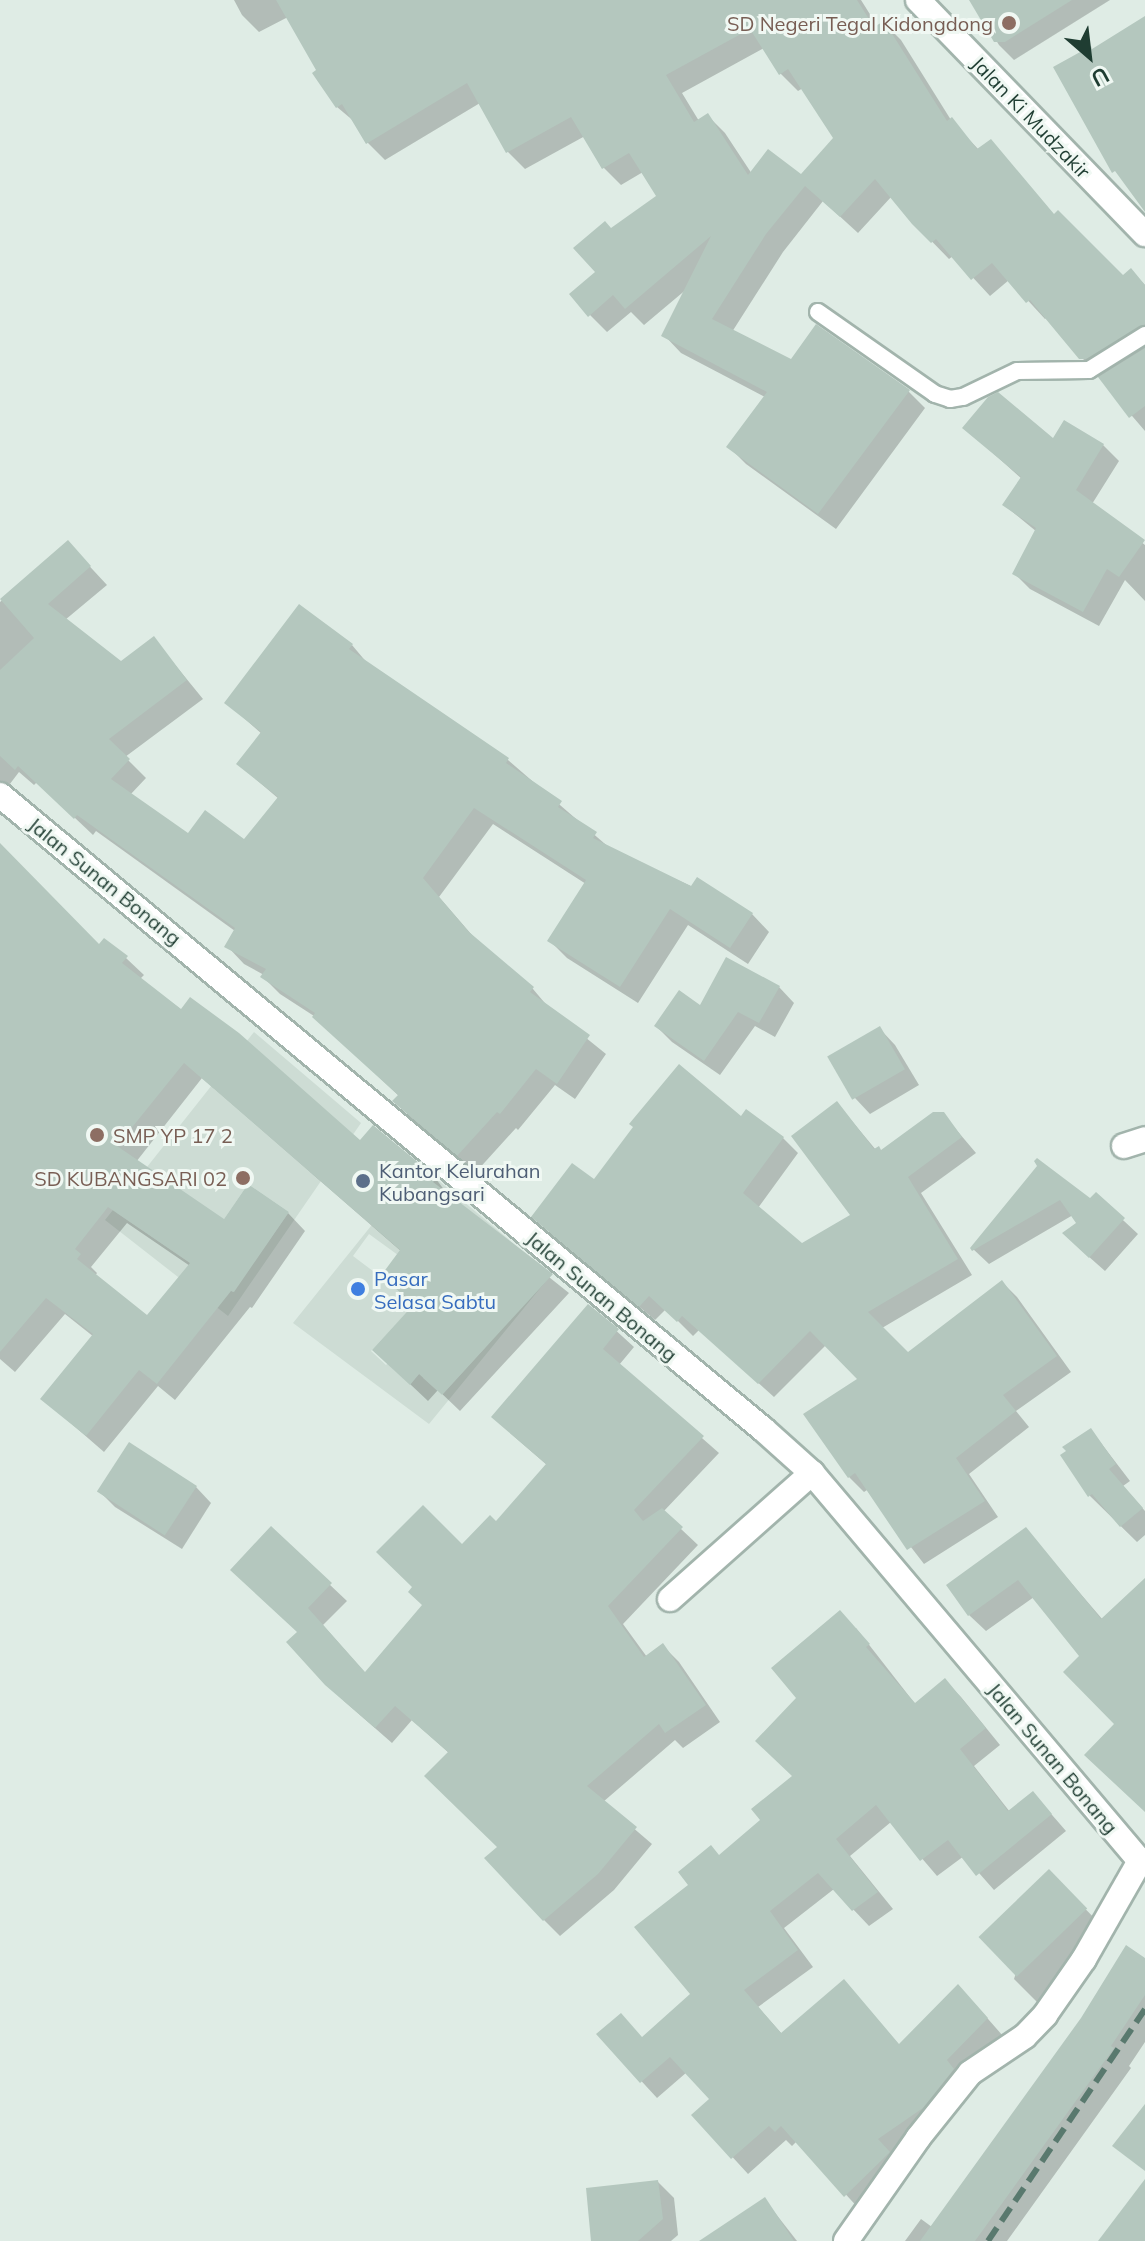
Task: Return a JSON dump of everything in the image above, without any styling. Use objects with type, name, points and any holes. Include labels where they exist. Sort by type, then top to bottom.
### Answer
[{"type":"street","name":"Jalan Ki Mudzakir","points":[[918,0],[1145,234]]},
{"type":"street","name":"Jalan Sunan Bonang","points":[[0,795],[812,1473],[1143,1861]]},
{"type":"street","points":[[670,1599],[812,1473]]},
{"type":"street","points":[[846,2241],[918,2138],[970,2073],[1025,2036],[1045,2015],[1084,1959],[1143,1861]]},
{"type":"lane","points":[[818,312],[935,394],[950,399],[963,397],[1017,371],[1089,370],[1145,335]]},
{"type":"shaded area","name":"SD KUBANGSARI 02","points":[[254,1032],[361,1123],[228,1316],[105,1220]],"holes":[[[213,1088],[348,1130],[310,1172]],[[248,1184],[289,1212],[233,1292],[117,1213],[224,1219]]]},
{"type":"shaded area","points":[[420,1165],[551,1275],[429,1424],[293,1323]],"holes":[[[369,1234],[431,1279],[414,1302],[353,1256]],[[435,1282],[451,1297],[386,1365],[371,1351]],[[473,1316],[410,1384],[393,1369]],[[492,1340],[442,1395],[423,1377]]]},
{"type":"building","points":[[276,0],[857,0],[874,27],[884,21],[947,121],[952,117],[977,149],[991,139],[1054,214],[1058,210],[1123,275],[1131,268],[1145,285],[1145,324],[1086,359],[1079,359],[1030,300],[1026,303],[992,263],[971,280],[936,239],[931,243],[912,224],[875,179],[840,217],[805,186],[766,234],[712,319],[791,359],[816,324],[910,390],[818,514],[726,447],[767,392],[661,336],[711,236],[625,309],[613,295],[588,317],[569,294],[595,272],[573,248],[605,221],[611,228],[656,196],[629,153],[602,169],[571,117],[506,153],[467,83],[366,144],[342,104],[336,108],[312,73],[316,70]],"holes":[[[750,29],[779,75],[788,69],[833,138],[801,174],[768,149],[748,175],[708,113],[694,122],[666,75]]]},
{"type":"building","name":"SD Negeri Tegal Kidongdong","points":[[969,0],[1072,0],[1005,42],[994,42]]},
{"type":"building","points":[[1145,16],[1145,212],[1115,171],[1112,173],[1053,67],[1091,46],[1092,49]]},
{"type":"building","points":[[1145,348],[1145,406],[1129,418],[1098,377]]},
{"type":"building","points":[[998,392],[1053,438],[1064,420],[1104,444],[1076,490],[1145,540],[1119,577],[1107,569],[1083,612],[1012,574],[1036,528],[1002,505],[1021,477],[962,428],[988,397]]},
{"type":"building","points":[[68,540],[91,566],[48,604],[121,661],[154,636],[187,680],[109,739],[130,759],[111,779],[188,833],[205,810],[244,839],[278,797],[236,764],[261,732],[224,703],[299,604],[353,644],[349,649],[509,758],[506,763],[562,801],[558,807],[597,832],[593,838],[691,886],[697,877],[753,913],[730,948],[670,909],[620,987],[547,941],[586,880],[474,808],[423,878],[469,932],[534,987],[530,992],[590,1035],[557,1084],[536,1069],[500,1114],[497,1112],[457,1156],[392,1101],[398,1095],[312,1017],[315,1013],[260,977],[266,969],[224,947],[235,928],[77,815],[74,819],[18,766],[15,770],[0,756],[0,670],[34,638],[0,599]]},
{"type":"building","points":[[0,843],[99,944],[104,938],[128,956],[122,963],[181,1009],[190,997],[239,1033],[360,1140],[373,1125],[437,1178],[433,1182],[553,1274],[442,1395],[419,1374],[410,1385],[372,1350],[415,1303],[380,1277],[400,1250],[184,1063],[117,1146],[224,1219],[248,1184],[289,1212],[234,1292],[231,1291],[157,1384],[139,1370],[86,1436],[40,1399],[93,1334],[46,1298],[0,1352]],"holes":[[[108,1207],[190,1263],[147,1315],[77,1259],[81,1254],[75,1249]]]},
{"type":"building","points":[[726,957],[780,986],[759,1023],[738,1012],[704,1061],[654,1026],[679,990],[700,1005]]},
{"type":"building","points":[[880,1026],[905,1069],[852,1100],[827,1056]]},
{"type":"building","points":[[679,1064],[741,1116],[746,1109],[784,1137],[743,1193],[802,1243],[850,1215],[791,1136],[837,1101],[874,1149],[879,1146],[881,1150],[933,1112],[944,1112],[962,1137],[908,1177],[958,1259],[868,1312],[908,1352],[1002,1280],[1057,1356],[1003,1395],[1016,1411],[956,1458],[985,1501],[907,1550],[855,1473],[848,1478],[803,1414],[857,1379],[810,1331],[758,1384],[682,1316],[677,1322],[649,1296],[639,1307],[531,1217],[572,1163],[594,1179],[633,1127],[629,1124]]},
{"type":"building","points":[[1037,1158],[1090,1198],[1096,1192],[1125,1218],[1089,1258],[1062,1233],[1076,1223],[1060,1200],[972,1251],[970,1248],[1037,1166],[1034,1161]]},
{"type":"building","points":[[588,1304],[619,1329],[603,1349],[704,1436],[634,1510],[643,1521],[662,1508],[683,1527],[608,1606],[644,1657],[663,1643],[706,1705],[665,1733],[659,1724],[587,1786],[637,1827],[598,1874],[543,1921],[484,1858],[497,1847],[424,1776],[448,1752],[395,1706],[375,1728],[325,1685],[286,1642],[297,1632],[230,1570],[271,1526],[332,1583],[308,1608],[365,1672],[422,1605],[408,1592],[412,1587],[376,1552],[423,1505],[462,1544],[490,1515],[496,1521],[546,1464],[491,1417]]},
{"type":"building","points":[[1091,1428],[1116,1464],[1109,1469],[1143,1508],[1120,1527],[1092,1494],[1088,1497],[1060,1455],[1066,1451],[1062,1447]]},
{"type":"building","points":[[129,1442],[197,1486],[165,1536],[97,1491]]},
{"type":"building","points":[[1026,1527],[1101,1619],[1145,1578],[1145,1812],[1084,1755],[1114,1724],[1063,1672],[1079,1656],[1018,1580],[968,1616],[946,1585]]},
{"type":"building","points":[[840,1610],[870,1644],[866,1647],[915,1703],[945,1678],[986,1728],[960,1749],[1008,1811],[1033,1791],[1052,1814],[976,1876],[948,1840],[920,1861],[876,1805],[836,1839],[878,1892],[852,1911],[818,1873],[770,1911],[798,1950],[744,1990],[781,2033],[844,1979],[899,2044],[958,1984],[988,2018],[947,2060],[954,2069],[923,2108],[878,2139],[890,2152],[844,2197],[781,2126],[775,2132],[769,2126],[731,2159],[691,2115],[709,2099],[670,2057],[640,2083],[596,2034],[621,2013],[642,2037],[690,1994],[634,1927],[688,1885],[678,1872],[711,1845],[719,1855],[760,1820],[751,1809],[792,1776],[755,1741],[796,1698],[771,1668]]},
{"type":"building","points":[[1049,1869],[1087,1909],[1017,1977],[979,1937]]},
{"type":"building","points":[[1126,1945],[1145,1958],[1145,1995],[1111,2046],[1114,2048],[975,2241],[920,2241],[1081,2018]]},
{"type":"building","points":[[1145,2104],[1145,2171],[1112,2146]]},
{"type":"building","points":[[1145,2179],[1145,2241],[1098,2241]]},
{"type":"building","points":[[658,2180],[663,2219],[638,2241],[591,2241],[586,2188]]},
{"type":"building","points":[[765,2197],[794,2241],[699,2241]]},
{"type":"railway","points":[[988,2241],[1145,2009]]},
{"type":"place","name":"SD Negeri Tegal Kidongdong","points":[[1009,23]]},
{"type":"place","name":"SMP YP 17 2","points":[[97,1135]]},
{"type":"place","name":"SD KUBANGSARI 02","points":[[243,1178]]},
{"type":"place","name":"Kantor Kelurahan Kubangsari","points":[[363,1181]]},
{"type":"place","name":"Pasar Selasa Sabtu","points":[[358,1289]]}]
